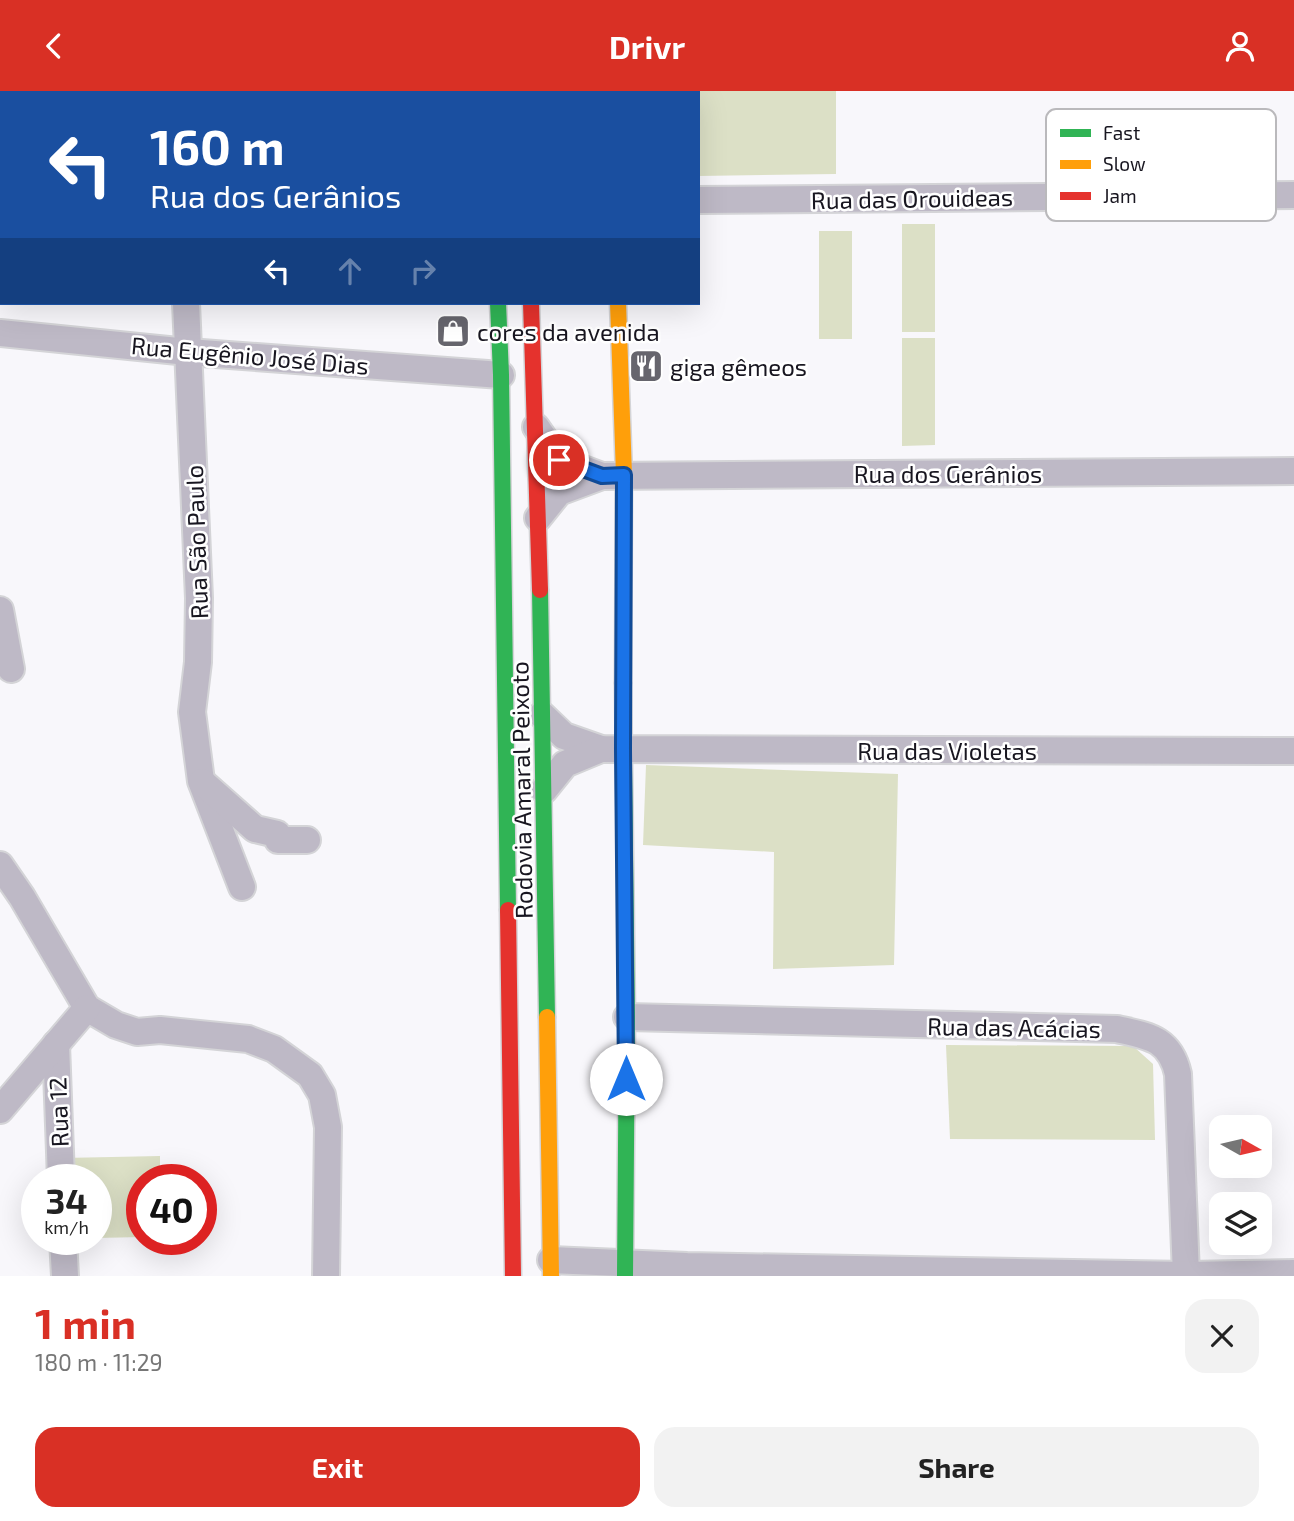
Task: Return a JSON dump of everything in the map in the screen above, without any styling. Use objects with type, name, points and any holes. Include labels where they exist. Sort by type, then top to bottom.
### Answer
[{"type":"main road","name":"Rodovia Amaral Peixoto","points":[[498,305],[513,1276]]},
{"type":"main road","name":"Rodovia Amaral Peixoto","points":[[531,305],[544,790],[551,1268]]},
{"type":"main road","points":[[618,305],[613,475],[612,749],[627,1017],[625,1269]]},
{"type":"street","name":"Rua das Orouideas","points":[[1276,195],[1294,195]]},
{"type":"street","name":"Rua das Orouideas","points":[[700,200],[1046,197]]},
{"type":"street","name":"Rua São Paulo","points":[[186,305],[199,598],[198,662],[192,712],[201,781],[242,887]]},
{"type":"street","name":"Rua Eugênio José Dias","points":[[0,333],[188,352],[501,375]]},
{"type":"street","name":"Rua dos Gerânios","points":[[536,426],[559,460],[613,475],[1294,471]]},
{"type":"street","name":"Rua dos Gerânios","points":[[538,518],[559,492],[613,475]]},
{"type":"street","points":[[0,610],[10,669]]},
{"type":"street","name":"Rua das Violetas","points":[[542,715],[564,736],[612,749],[1294,751]]},
{"type":"street","name":"Rua das Violetas","points":[[544,790],[565,764],[612,749]]},
{"type":"street","points":[[201,781],[255,829],[277,834],[278,840],[307,840]]},
{"type":"street","points":[[0,865],[22,897],[87,1008],[116,1025],[137,1032],[160,1030],[248,1039],[274,1049],[310,1075],[321,1095],[328,1127],[326,1276]]},
{"type":"street","points":[[0,1109],[87,1008]]},
{"type":"street","name":"Rua das Acácias","points":[[627,1017],[1117,1029],[1155,1039],[1168,1049],[1178,1074],[1186,1275]]},
{"type":"street","name":"Rua 12","points":[[56,1044],[60,1164]]},
{"type":"street","points":[[64,1255],[65,1276]]},
{"type":"street","points":[[551,1268],[701,1267],[1186,1275],[1294,1273]]},
{"type":"green space","points":[[700,91],[836,91],[836,174],[700,176]]},
{"type":"green space","points":[[902,224],[935,224],[935,332],[902,332]]},
{"type":"green space","points":[[819,231],[852,231],[852,339],[819,339]]},
{"type":"green space","points":[[902,338],[935,338],[935,445],[902,446]]},
{"type":"green space","points":[[646,765],[898,774],[894,965],[773,969],[774,852],[643,845]]},
{"type":"green space","points":[[946,1045],[1133,1046],[1153,1064],[1155,1140],[950,1139]]},
{"type":"green space","points":[[160,1156],[160,1164],[126,1164],[126,1237],[112,1238],[112,1164],[63,1164],[63,1158]]},
{"type":"traffic: fast","points":[[498,305],[508,910]]},
{"type":"traffic: fast","points":[[540,590],[547,1017]]},
{"type":"traffic: fast","points":[[623,683],[627,1017],[625,1276]]},
{"type":"traffic: slow","points":[[618,305],[624,475],[623,683]]},
{"type":"traffic: slow","points":[[547,1017],[551,1276]]},
{"type":"traffic: jam","points":[[531,305],[540,590]]},
{"type":"traffic: jam","points":[[508,910],[513,1276]]},
{"type":"place","name":"cores da avenida","points":[[453,331]]},
{"type":"place","name":"giga gêmeos","points":[[646,366]]},
{"type":"route","points":[[559,460],[602,476],[624,475],[626,1079]]}]
